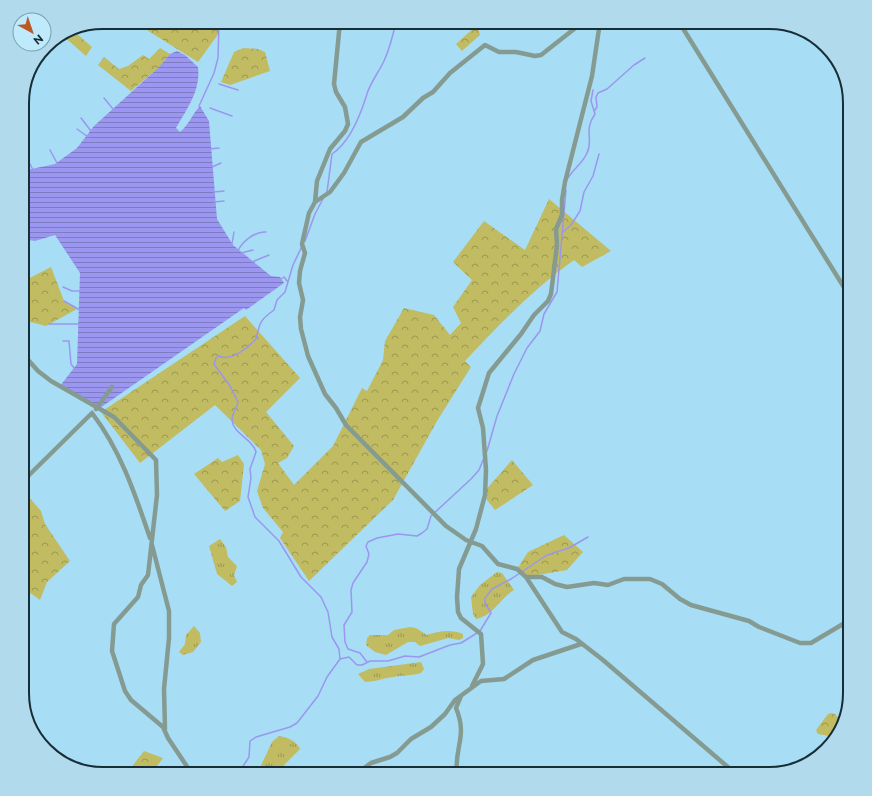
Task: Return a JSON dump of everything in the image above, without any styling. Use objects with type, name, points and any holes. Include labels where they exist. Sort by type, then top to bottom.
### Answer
[{"type":"street","points":[[339,29],[334,84],[336,92],[345,107],[348,124],[345,131],[330,149],[317,181],[315,202],[309,213],[309,220],[302,244],[304,258],[300,271],[299,283],[303,300],[300,317],[300,329],[308,356],[325,394],[336,408],[346,425],[371,452],[425,503],[446,526],[482,546],[498,564],[517,569],[526,576],[562,632],[581,644],[728,767]]},
{"type":"street","points":[[315,202],[330,192],[344,173],[361,142],[403,117],[423,98],[432,92],[450,73],[485,45],[499,52],[516,52],[535,56],[541,55],[574,29]]},
{"type":"street","points":[[472,686],[482,664],[481,634],[461,618],[458,612],[457,574],[471,541],[485,495],[486,470],[483,428],[478,408],[489,373],[522,334],[534,315],[548,301],[551,294],[558,246],[556,229],[561,219],[565,182],[592,76],[599,29]]},
{"type":"street","points":[[684,29],[843,286]]},
{"type":"street","points":[[29,361],[42,375],[114,417],[156,460],[157,494],[148,575],[141,585],[138,597],[114,624],[112,646],[126,691],[131,700],[149,714],[165,730]]},
{"type":"street","points":[[29,475],[97,408],[112,386]]},
{"type":"street","points":[[92,413],[105,430],[123,462],[151,540],[169,611],[169,638],[164,689],[165,730],[168,738],[187,767]]},
{"type":"street","points":[[526,576],[542,577],[555,584],[567,587],[594,583],[608,585],[626,578],[650,579],[662,584],[680,600],[690,605],[749,621],[759,627],[800,643],[811,643],[843,624]]},
{"type":"street","points":[[366,767],[371,763],[390,757],[397,753],[411,739],[431,727],[462,694],[472,686],[486,679],[504,679],[533,660],[581,644]]},
{"type":"street","points":[[457,767],[462,723],[456,708],[462,694]]},
{"type":"green space","points":[[145,29],[219,29],[219,33],[198,62]]},
{"type":"green space","points":[[473,29],[478,29],[480,35],[462,51],[456,44]]},
{"type":"green space","points":[[77,34],[92,47],[86,56],[66,39]]},
{"type":"green space","points":[[160,48],[170,54],[158,68],[131,91],[98,65],[104,57],[119,69],[128,66],[143,55],[149,59]]},
{"type":"green space","points":[[243,48],[258,49],[265,52],[270,71],[230,85],[221,82],[234,52]]},
{"type":"green space","points":[[549,199],[611,251],[582,267],[574,260],[559,271],[517,308],[465,361],[471,367],[437,421],[393,500],[309,581],[280,538],[283,532],[263,508],[257,491],[265,464],[261,450],[215,405],[140,463],[101,412],[245,316],[300,378],[266,412],[294,446],[287,458],[278,463],[294,485],[333,446],[362,388],[367,391],[383,360],[385,341],[404,308],[434,315],[450,335],[461,323],[453,307],[472,280],[453,262],[484,221],[525,250]]},
{"type":"green space","points":[[51,267],[64,301],[77,309],[46,326],[29,322],[29,278]]},
{"type":"green space","points":[[238,455],[244,464],[240,501],[225,511],[194,474],[218,458],[222,462]]},
{"type":"green space","points":[[512,460],[533,485],[495,510],[487,500],[485,491]]},
{"type":"green space","points":[[29,497],[41,511],[45,524],[70,561],[47,582],[40,600],[29,592]]},
{"type":"green space","points":[[564,535],[583,552],[567,570],[526,577],[517,569],[528,552]]},
{"type":"green space","points":[[220,539],[226,547],[228,557],[237,566],[234,575],[237,582],[232,586],[217,574],[209,546]]},
{"type":"green space","points":[[497,572],[502,573],[514,590],[487,615],[476,619],[473,614],[471,597],[480,585]]},
{"type":"green space","points":[[194,626],[200,633],[201,642],[193,652],[183,655],[179,652],[185,644],[186,635]]},
{"type":"green space","points":[[410,627],[416,628],[427,635],[454,631],[463,634],[463,638],[459,640],[448,638],[420,646],[415,642],[408,642],[386,655],[375,652],[366,645],[367,638],[370,635],[388,635],[394,630]]},
{"type":"green space","points":[[421,662],[424,669],[421,673],[417,674],[396,676],[365,682],[358,674],[369,669]]},
{"type":"green space","points":[[828,714],[835,714],[838,718],[831,734],[829,736],[818,734],[816,730]]},
{"type":"green space","points":[[279,736],[294,741],[300,749],[283,767],[260,767],[272,742]]},
{"type":"green space","points":[[144,751],[163,758],[156,767],[131,767]]},
{"type":"shaded area","points":[[177,51],[185,55],[198,67],[195,91],[189,106],[176,128],[180,132],[200,106],[209,121],[217,219],[233,245],[271,276],[280,277],[284,283],[246,310],[244,308],[100,408],[60,386],[77,364],[80,273],[55,235],[35,241],[29,240],[29,170],[55,164],[77,148],[94,126],[158,68],[170,54]]},
{"type":"waterway","points":[[199,106],[214,73],[218,58],[219,29]]},
{"type":"waterway","points":[[327,192],[332,154],[344,143],[354,128],[369,87],[386,56],[394,29]]},
{"type":"waterway","points":[[595,110],[597,107],[596,97],[598,93],[607,89],[634,65],[645,58]]},
{"type":"waterway","points":[[219,84],[238,90]]},
{"type":"waterway","points":[[568,178],[583,160],[589,148],[589,130],[591,120],[595,114],[591,101],[593,90]]},
{"type":"waterway","points":[[104,98],[113,109]]},
{"type":"waterway","points":[[210,108],[232,116]]},
{"type":"waterway","points":[[81,118],[91,131]]},
{"type":"waterway","points":[[77,129],[88,137]]},
{"type":"waterway","points":[[209,149],[219,148]]},
{"type":"waterway","points":[[50,150],[57,163]]},
{"type":"waterway","points":[[563,232],[571,225],[580,211],[584,192],[593,176],[599,154]]},
{"type":"waterway","points":[[212,167],[221,163]]},
{"type":"waterway","points":[[30,164],[33,170]]},
{"type":"waterway","points":[[487,451],[497,416],[514,374],[527,348],[540,331],[544,314],[557,292],[566,190]]},
{"type":"waterway","points":[[214,192],[224,191]]},
{"type":"waterway","points":[[305,241],[315,214],[324,197]]},
{"type":"waterway","points":[[214,202],[224,201]]},
{"type":"waterway","points":[[232,244],[234,232]]},
{"type":"waterway","points":[[238,251],[250,237],[258,233],[266,232]]},
{"type":"waterway","points":[[302,246],[293,265],[285,292],[277,300],[274,310],[261,322],[256,339],[239,353],[229,357],[219,356],[216,358],[214,364],[230,386],[238,402],[232,417],[233,425],[239,433],[251,443],[256,452],[250,469],[251,478],[248,497],[255,517],[279,541],[301,577],[321,597],[328,612],[332,637],[339,649],[340,659]]},
{"type":"waterway","points":[[241,253],[253,250]]},
{"type":"waterway","points":[[252,262],[269,255]]},
{"type":"waterway","points":[[281,279],[284,277],[287,281]]},
{"type":"waterway","points":[[63,287],[72,291],[80,291]]},
{"type":"waterway","points":[[64,301],[80,310]]},
{"type":"waterway","points":[[49,324],[79,324]]},
{"type":"waterway","points":[[63,341],[69,341],[71,364],[74,368]]},
{"type":"waterway","points":[[367,662],[360,653],[348,649],[345,642],[344,625],[352,612],[351,590],[353,583],[367,562],[369,554],[366,546],[368,542],[377,538],[398,534],[417,536],[422,533],[427,529],[431,516],[471,479],[479,470],[483,460]]},
{"type":"waterway","points":[[480,631],[491,613],[485,603],[485,598],[492,589],[511,579],[547,555],[569,548],[588,537]]},
{"type":"waterway","points":[[243,767],[249,757],[250,741],[256,737],[290,727],[297,723],[318,696],[327,677],[340,659],[349,657],[357,665],[362,665],[370,661],[388,661],[405,656],[419,657],[450,645],[461,643],[477,633]]}]
